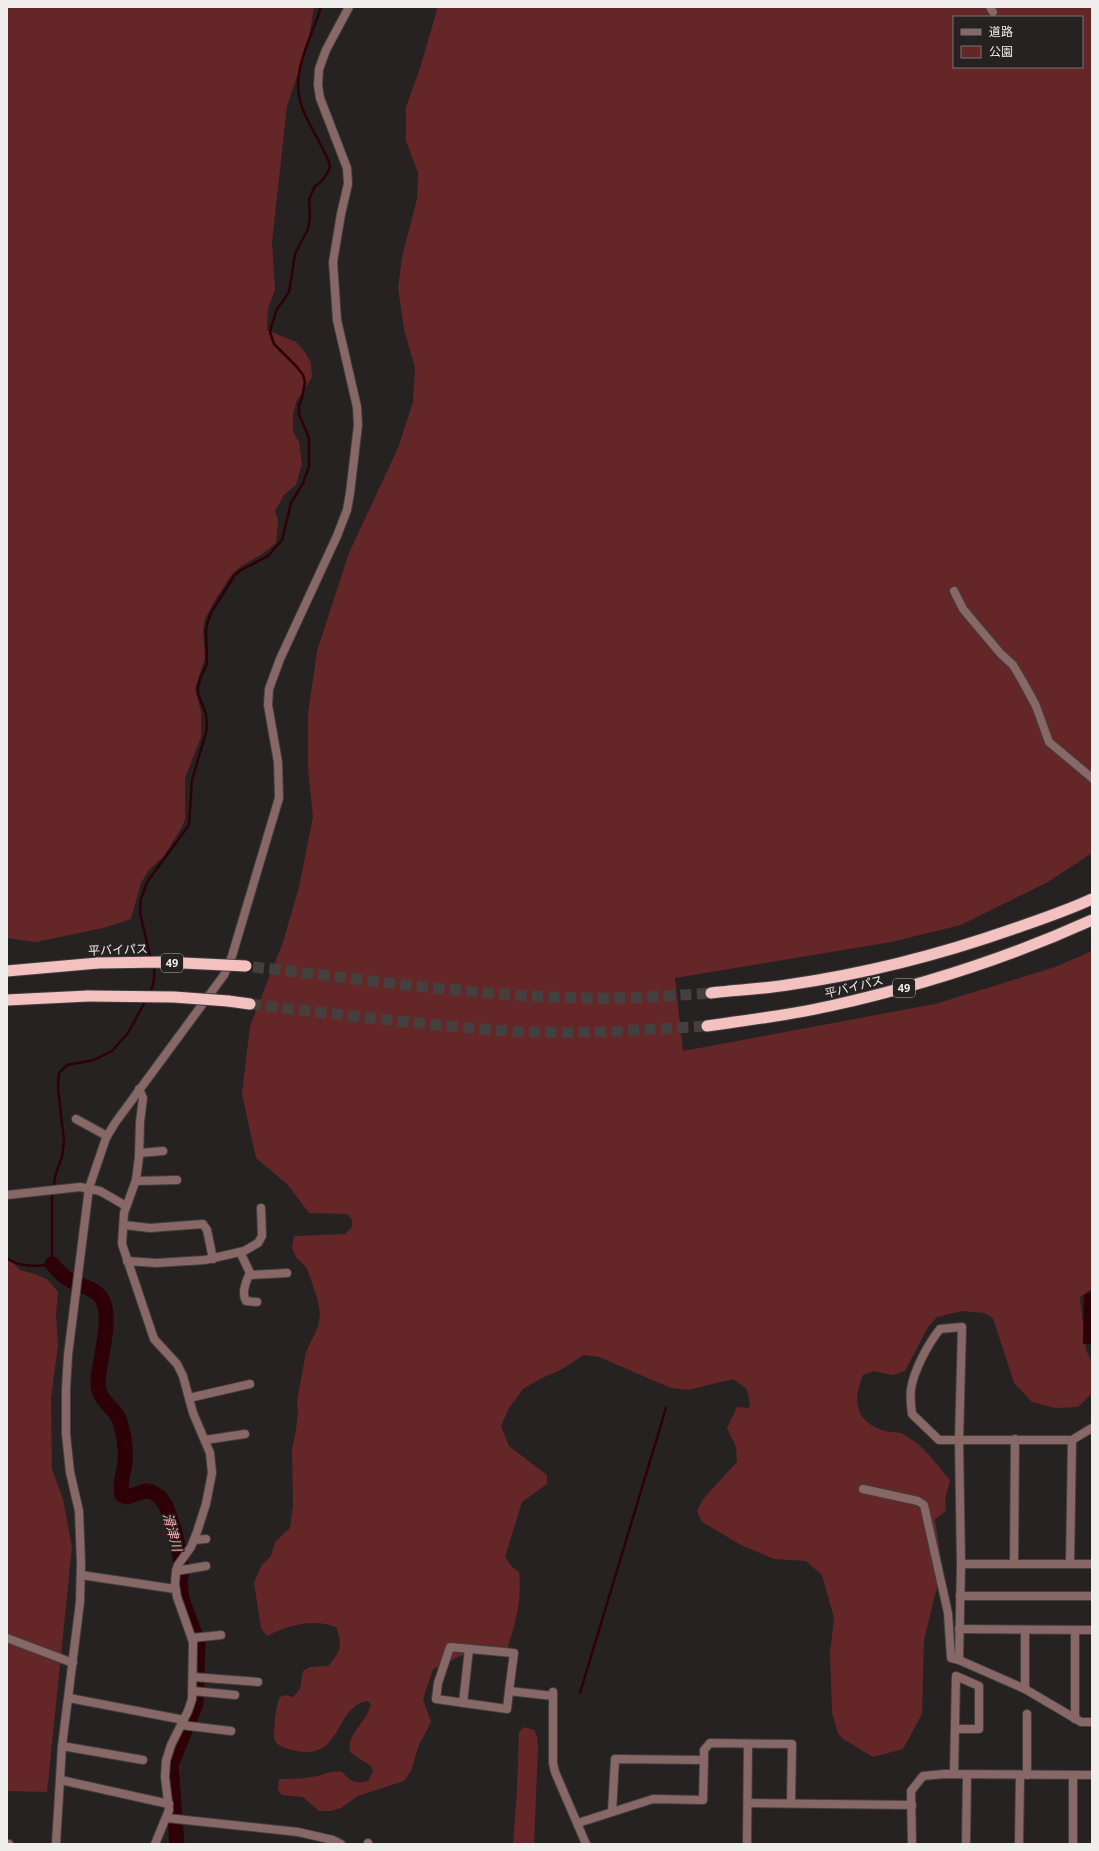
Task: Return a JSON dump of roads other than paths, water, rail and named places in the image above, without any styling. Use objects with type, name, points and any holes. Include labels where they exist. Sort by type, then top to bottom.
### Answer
[{"type":"highway","points":[[1050,916],[1092,895]]},
{"type":"highway","name":"平バイパス","points":[[711,993],[784,986],[852,974],[963,946],[1092,900]]},
{"type":"highway","name":"平バイパス","points":[[707,1026],[828,1007],[941,977],[1011,954],[1092,920]]},
{"type":"highway","points":[[941,977],[1001,960],[1055,942],[1092,927]]},
{"type":"highway","name":"平バイパス","points":[[7,971],[98,963],[162,962],[250,967]]},
{"type":"highway","points":[[7,1000],[88,996],[174,997],[250,1004]]},
{"type":"street","points":[[56,1844],[62,1746],[80,1602],[81,1575],[79,1512],[70,1472],[65,1414],[68,1355],[89,1189],[107,1136],[139,1089],[224,975],[232,956],[279,798],[278,762],[268,705],[269,689],[280,659],[337,536],[347,510],[358,419],[357,407],[337,320],[333,262],[341,214],[348,184],[347,168],[320,98],[318,85],[320,70],[326,50],[349,7]]},
{"type":"street","points":[[954,591],[962,610],[1000,653],[1013,665],[1024,682],[1036,706],[1049,742],[1092,778]]},
{"type":"street","points":[[139,1089],[143,1098],[140,1122],[140,1153],[136,1181],[126,1206],[122,1244],[154,1339],[177,1364],[183,1376],[193,1413],[210,1453],[211,1477],[206,1504],[194,1540],[191,1547],[178,1565],[176,1571],[175,1589],[192,1638],[193,1691],[192,1699],[183,1723],[171,1745],[165,1771],[169,1804],[167,1818],[155,1844]]},
{"type":"street","points":[[76,1119],[107,1136]]},
{"type":"street","points":[[140,1153],[163,1151]]},
{"type":"street","points":[[136,1181],[177,1180]]},
{"type":"street","points":[[7,1195],[73,1188],[89,1189],[108,1194],[126,1206]]},
{"type":"street","points":[[127,1261],[181,1262],[213,1259],[240,1252],[258,1243],[262,1236],[261,1208]]},
{"type":"street","points":[[124,1225],[150,1228],[203,1224],[207,1230],[213,1259]]},
{"type":"street","points":[[240,1252],[250,1273],[254,1276],[287,1273]]},
{"type":"street","points":[[250,1273],[246,1281],[243,1296],[246,1301],[257,1302]]},
{"type":"street","points":[[959,1660],[961,1564],[959,1441],[962,1327],[940,1328],[931,1340],[913,1379],[911,1390],[912,1414],[939,1440],[959,1441],[1015,1439],[1072,1440],[1092,1428]]},
{"type":"street","points":[[189,1398],[250,1384]]},
{"type":"street","points":[[205,1440],[246,1434]]},
{"type":"street","points":[[1014,1564],[1015,1439]]},
{"type":"street","points":[[1070,1564],[1072,1440]]},
{"type":"street","points":[[863,1489],[918,1501],[924,1505],[948,1613],[951,1658],[959,1660],[1025,1689],[1081,1722],[1092,1722]]},
{"type":"street","points":[[194,1540],[206,1539]]},
{"type":"street","points":[[961,1564],[1092,1564]]},
{"type":"street","points":[[176,1571],[206,1566]]},
{"type":"street","points":[[81,1575],[175,1589]]},
{"type":"street","points":[[960,1596],[1092,1596]]},
{"type":"street","points":[[959,1629],[1092,1630]]},
{"type":"street","points":[[1025,1630],[1025,1689]]},
{"type":"street","points":[[1075,1630],[1075,1719]]},
{"type":"street","points":[[192,1638],[221,1634]]},
{"type":"street","points":[[7,1638],[73,1663]]},
{"type":"street","points":[[450,1647],[469,1649],[514,1653],[507,1709],[436,1699],[438,1683],[450,1647]]},
{"type":"street","points":[[463,1703],[469,1649]]},
{"type":"street","points":[[954,1774],[956,1676],[979,1686],[979,1729],[955,1729]]},
{"type":"street","points":[[193,1677],[258,1682]]},
{"type":"street","points":[[193,1691],[235,1695]]},
{"type":"street","points":[[509,1691],[554,1694],[552,1763],[586,1844]]},
{"type":"street","points":[[69,1698],[183,1723],[231,1731]]},
{"type":"street","points":[[1019,1844],[1027,1714]]},
{"type":"street","points":[[578,1823],[652,1799],[703,1800],[704,1750],[710,1743],[792,1744],[790,1803]]},
{"type":"street","points":[[747,1844],[748,1744]]},
{"type":"street","points":[[62,1746],[143,1760]]},
{"type":"street","points":[[612,1812],[615,1759],[704,1760]]},
{"type":"street","points":[[912,1844],[911,1791],[923,1776],[954,1774],[1092,1776]]},
{"type":"street","points":[[966,1844],[967,1775]]},
{"type":"street","points":[[1072,1844],[1073,1776]]},
{"type":"street","points":[[61,1780],[169,1804]]},
{"type":"street","points":[[748,1803],[912,1805]]},
{"type":"street","points":[[167,1818],[298,1832],[334,1840],[341,1844]]},
{"type":"waterway","points":[[151,960],[140,913],[141,899],[147,882],[189,825],[192,780],[207,729],[206,714],[198,694],[198,688],[200,679],[207,664],[206,629],[208,621],[211,613],[234,576],[241,570],[268,556],[282,540],[291,503],[303,483],[309,467],[309,438],[299,414],[299,405],[305,382],[303,375],[274,344],[270,332],[276,311],[289,292],[295,254],[308,229],[310,217],[309,199],[315,186],[322,181],[329,170],[330,165],[303,110],[299,97],[298,84],[299,71],[321,7]]},
{"type":"waterway","points":[[149,994],[154,980],[153,964]]},
{"type":"waterway","points":[[7,1258],[11,1261],[29,1266],[52,1264],[52,1194],[56,1173],[62,1157],[64,1141],[58,1088],[59,1073],[67,1065],[94,1060],[112,1051],[128,1033],[146,1000]]},
{"type":"waterway","name":"滑津川","points":[[52,1264],[66,1278],[99,1295],[105,1307],[106,1328],[98,1381],[101,1394],[104,1400],[116,1413],[122,1429],[125,1457],[121,1482],[122,1495],[127,1497],[145,1491],[152,1492],[160,1497],[166,1506],[175,1531],[182,1568],[180,1582],[182,1599],[198,1642],[196,1704],[171,1765],[177,1844]]},
{"type":"waterway","points":[[580,1693],[666,1408]]},
{"type":"tunnel","points":[[253,967],[419,986],[543,997],[616,998],[711,993]]},
{"type":"tunnel","points":[[250,1004],[477,1029],[510,1031],[584,1032],[707,1026]]}]
